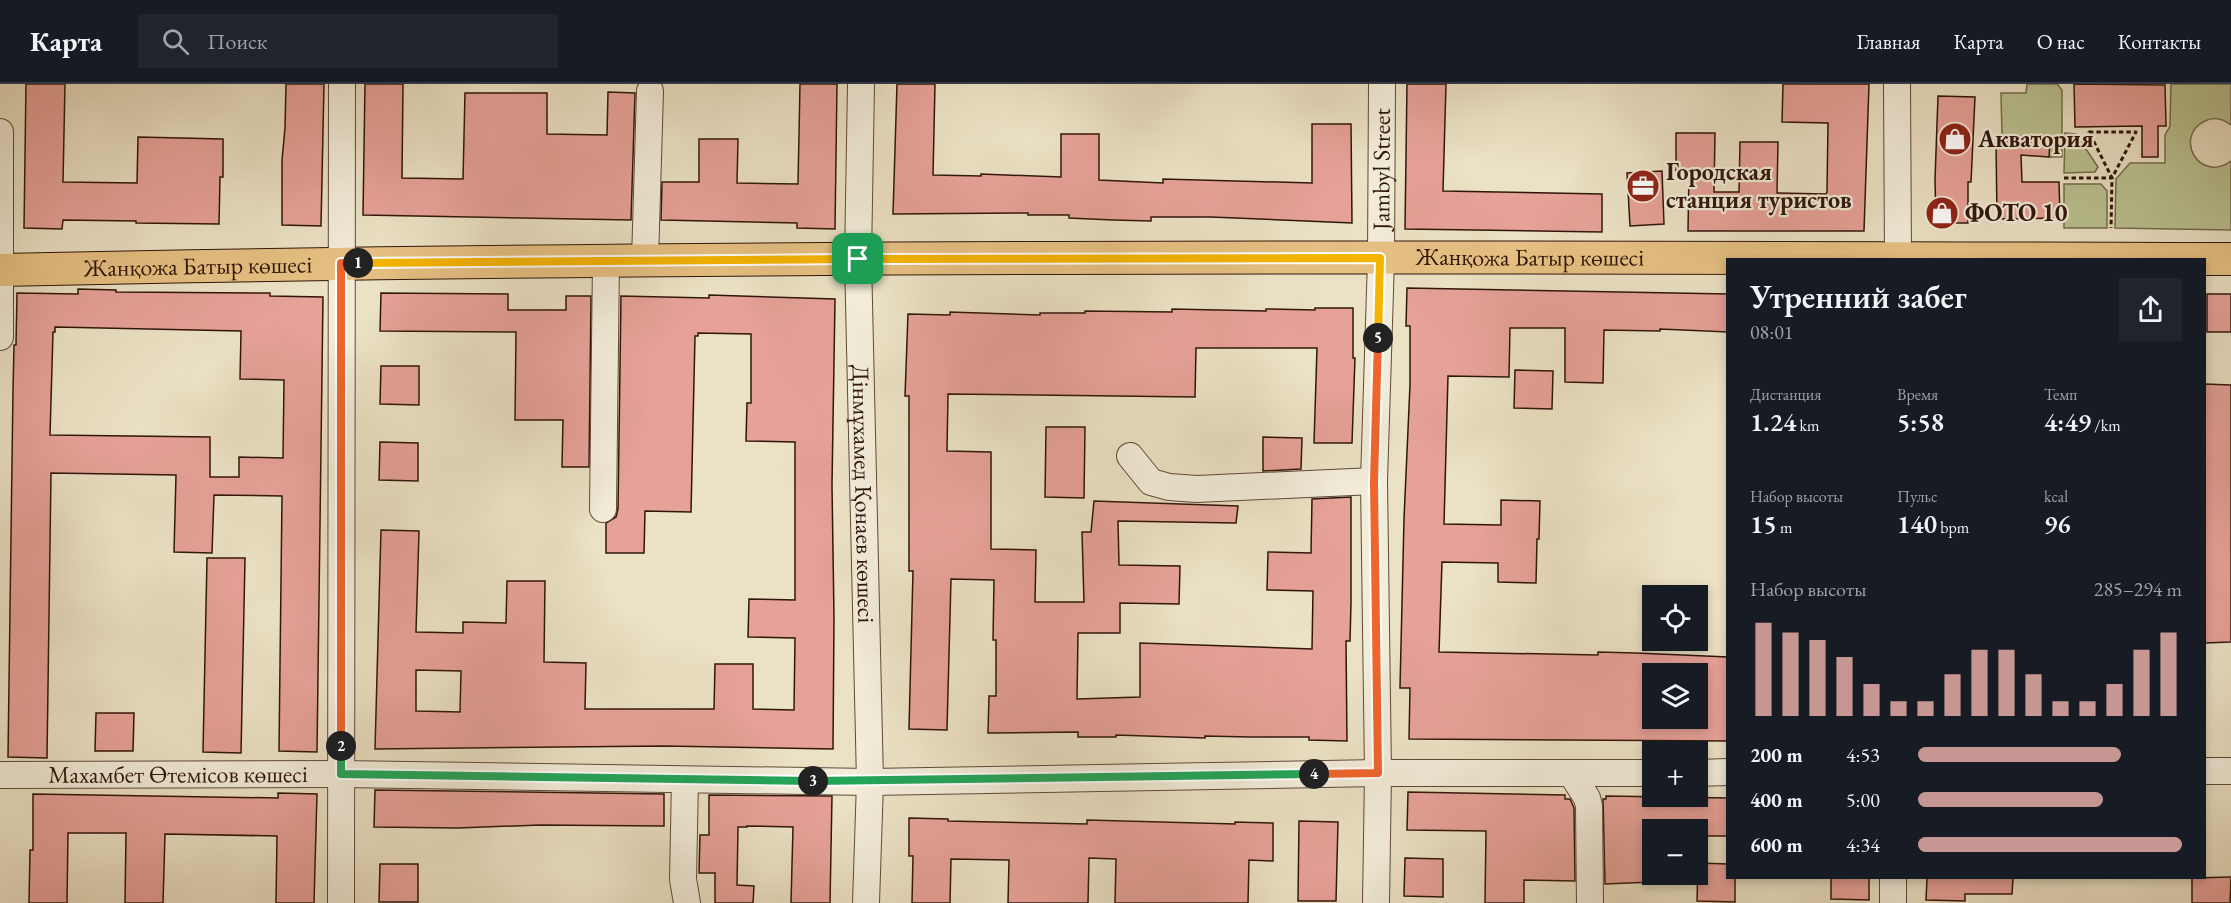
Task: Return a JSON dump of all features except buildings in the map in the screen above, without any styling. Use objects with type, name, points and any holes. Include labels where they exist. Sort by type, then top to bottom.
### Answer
[{"type":"main road","name":"Жанқожа Батыр көшесі","points":[[0,270],[341,263],[858,259],[1726,259]]},
{"type":"main road","name":"Жанқожа Батыр көшесі","points":[[2206,259],[2231,259]]},
{"type":"street","points":[[341,903],[342,84]]},
{"type":"street","name":"Дінмұхамед Қонаев көшесі","points":[[861,84],[858,259],[870,782],[866,903]]},
{"type":"street","name":"Jambyl Street","points":[[1376,903],[1378,773],[1374,482],[1382,84]]},
{"type":"street","points":[[1896,84],[1898,258]]},
{"type":"street","points":[[645,261],[650,91]]},
{"type":"street","points":[[0,132],[0,337]]},
{"type":"street","points":[[603,509],[606,261]]},
{"type":"street","points":[[1130,456],[1151,482],[1168,487],[1197,489],[1374,482]]},
{"type":"street","points":[[2206,771],[2231,771]]},
{"type":"street","points":[[1708,772],[1726,772]]},
{"type":"street","name":"Махамбет Өтемісов көшесі","points":[[0,776],[341,774],[870,782],[1378,773],[1642,773]]},
{"type":"street","points":[[1571,773],[1587,798],[1589,806],[1590,903]]},
{"type":"street","points":[[685,780],[683,879],[687,903]]},
{"type":"street","points":[[1893,879],[1893,903]]},
{"type":"path","points":[[2111,228],[2112,178],[2089,132],[2136,132],[2112,178]]},
{"type":"path","points":[[2064,178],[2112,178]]},
{"type":"green space","points":[[2027,84],[2057,84],[2062,90],[2062,157],[2049,157],[2049,142],[2021,141],[2020,136],[2002,136],[2001,93],[2026,93]]},
{"type":"green space","points":[[2171,84],[2231,84],[2231,125],[2218,119],[2205,121],[2196,128],[2191,137],[2191,146],[2200,162],[2209,167],[2231,161],[2231,230],[2115,228],[2116,179],[2130,163],[2165,163],[2165,135],[2170,126]]},
{"type":"green space","points":[[2065,133],[2076,134],[2098,167],[2095,172],[2064,173]]},
{"type":"green space","points":[[2064,184],[2101,184],[2107,191],[2107,228],[2064,228]]},
{"type":"place","name":"Акватория","points":[[1955,139]]},
{"type":"place","name":"Городская станция туристов","points":[[1643,186]]},
{"type":"place","name":"ФОТО 10","points":[[1942,213]]},
{"type":"route","points":[[1380,258],[1374,482],[1378,773],[870,782],[341,774],[341,263],[858,259],[1380,258]]}]
